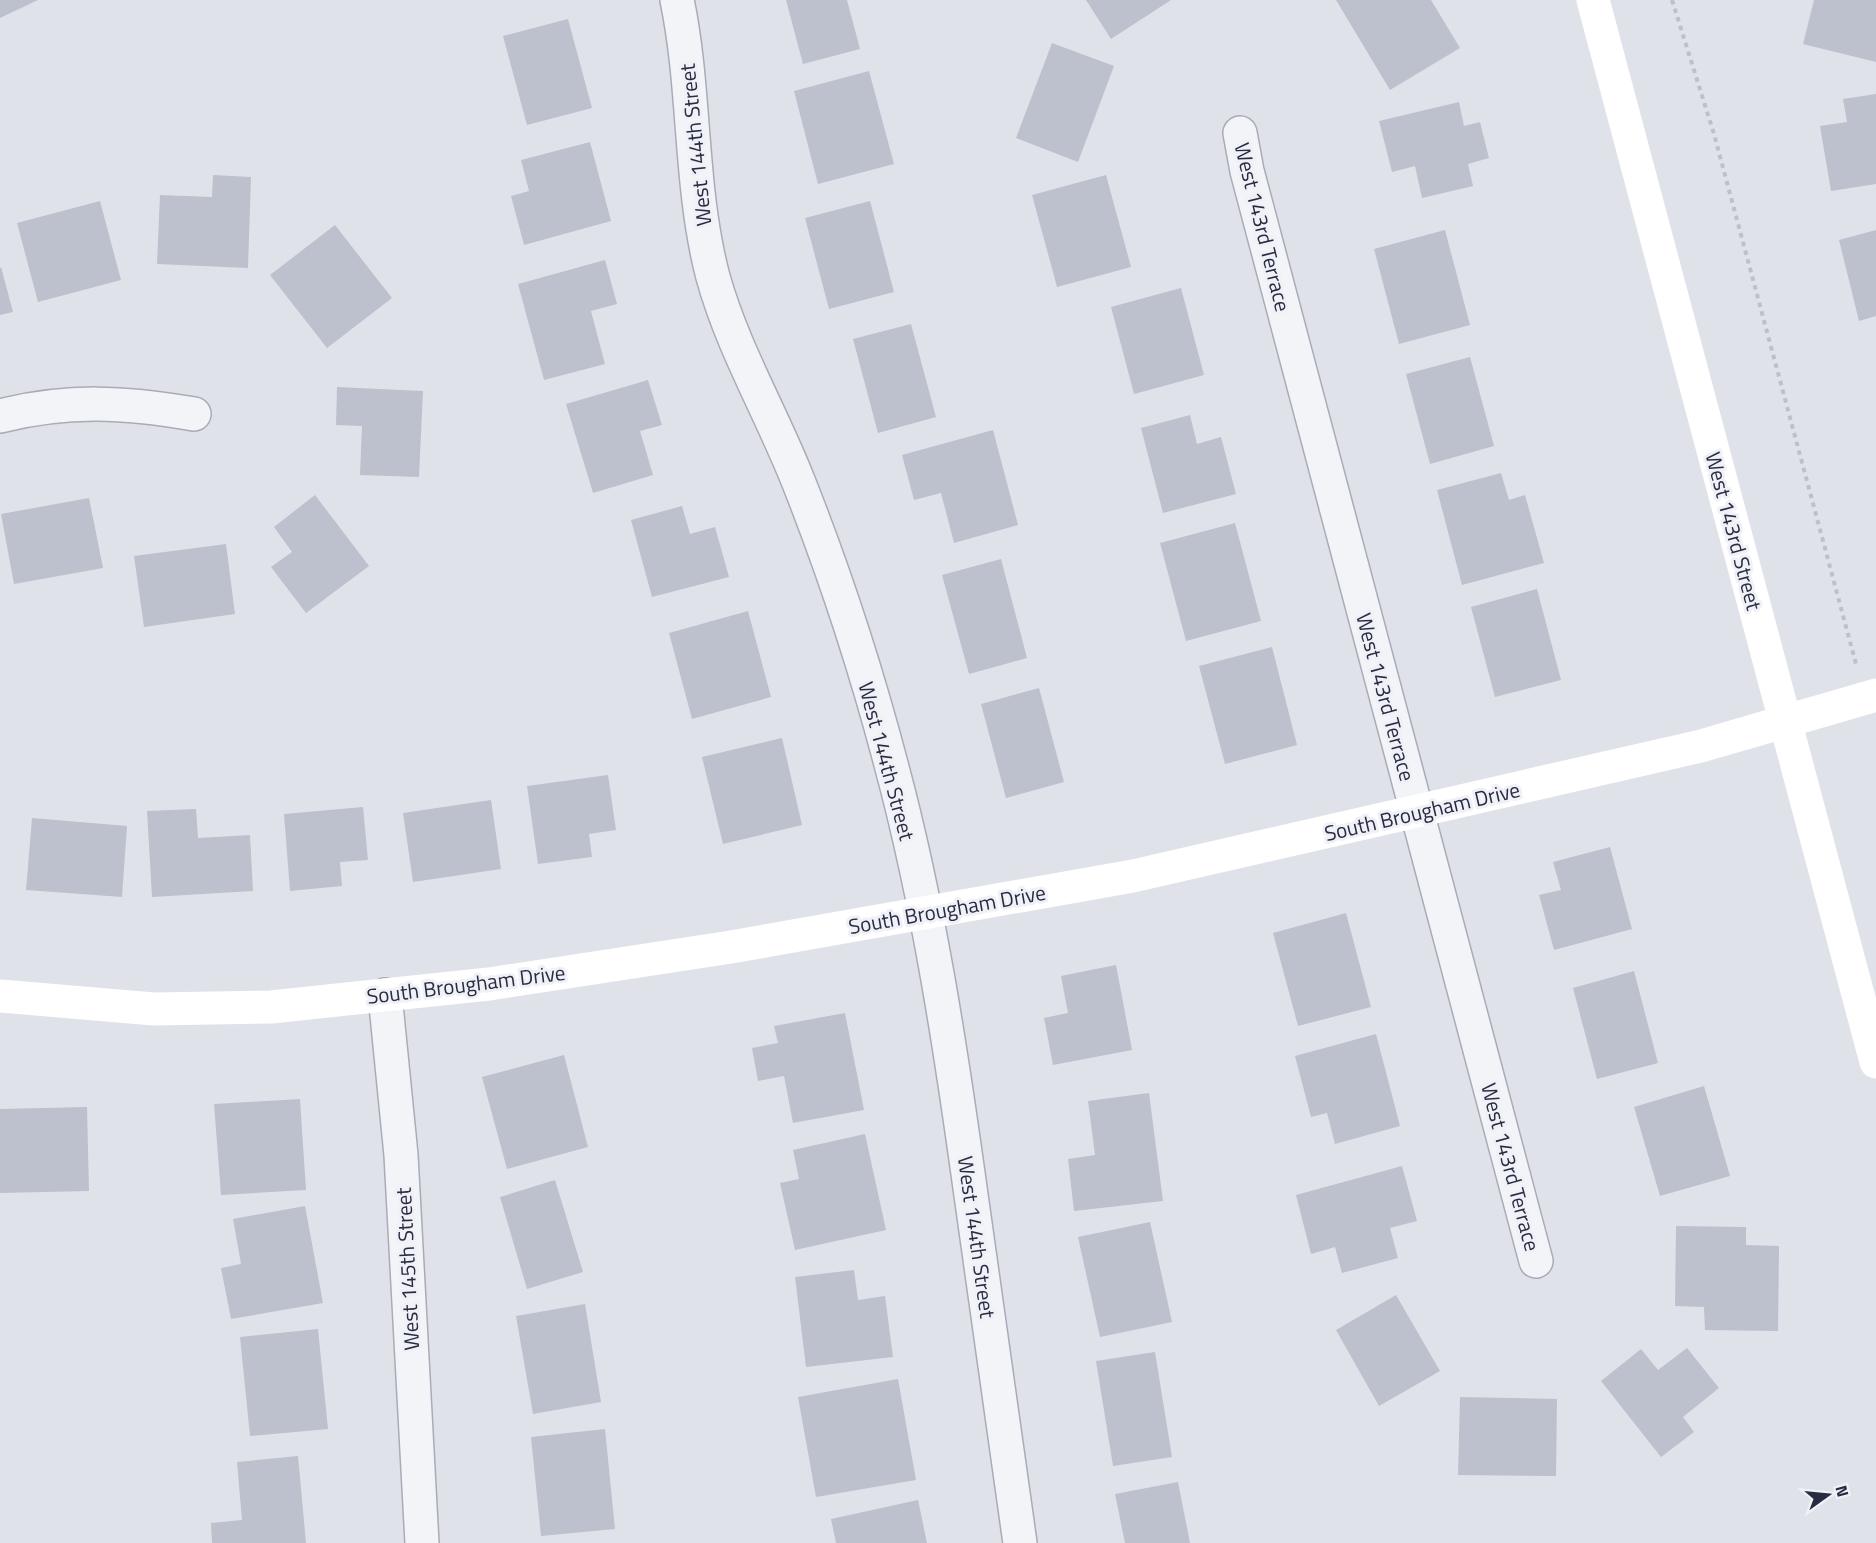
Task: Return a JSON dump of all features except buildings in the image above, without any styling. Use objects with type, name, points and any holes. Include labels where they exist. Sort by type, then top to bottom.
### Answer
[{"type":"street","name":"West 144th Street","points":[[677,0],[688,82],[696,191],[713,275],[732,332],[798,482],[848,621],[891,765],[926,914],[945,1009],[1020,1543]]},
{"type":"street","name":"West 143rd Street","points":[[1593,0],[1876,1062]]},
{"type":"street","name":"West 143rd Terrace","points":[[1240,133],[1247,171],[1536,1261]]},
{"type":"street","points":[[0,416],[84,402],[141,405],[194,414]]},
{"type":"street","name":"South Brougham Drive","points":[[0,996],[154,1009],[271,1007],[512,980],[926,914],[1133,876],[1416,813],[1701,746],[1870,697]]},
{"type":"street","name":"West 145th Street","points":[[385,995],[401,1155],[422,1543]]},
{"type":"path","points":[[1672,0],[1714,134],[1870,697]]}]
